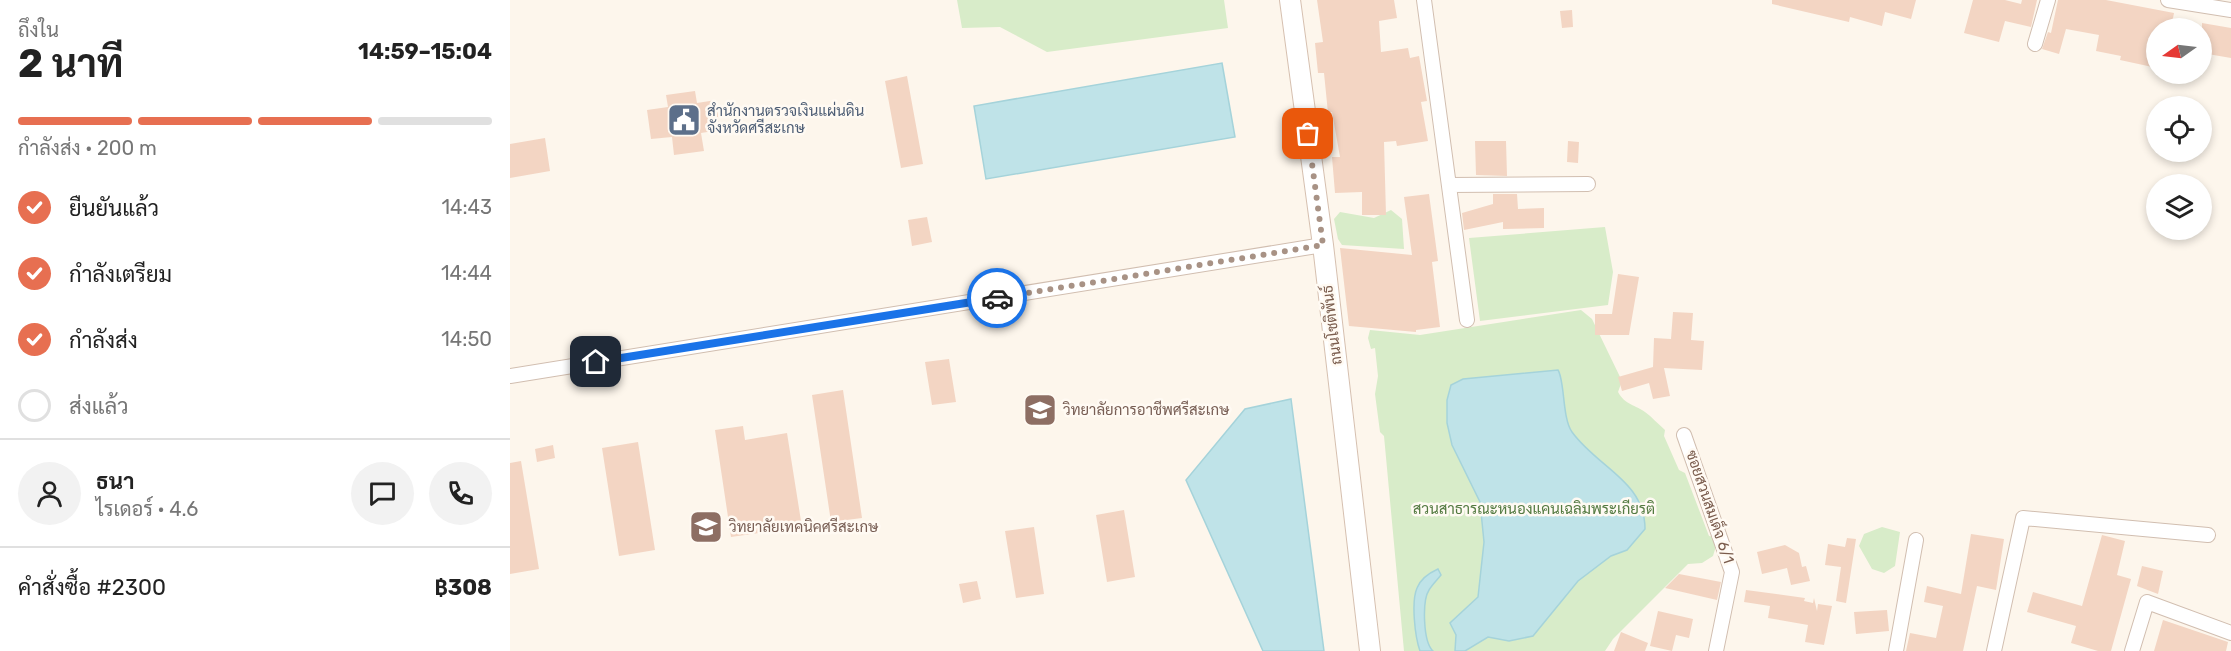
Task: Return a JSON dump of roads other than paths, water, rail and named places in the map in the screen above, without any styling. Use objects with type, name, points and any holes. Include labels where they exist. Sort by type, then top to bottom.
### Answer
[{"type":"street","name":"ถนนโชติพันธ์","points":[[1290,0],[1323,245],[1370,651]]},
{"type":"street","points":[[1424,0],[1467,320]]},
{"type":"street","points":[[2035,44],[2048,0]]},
{"type":"street","points":[[2168,0],[2231,10]]},
{"type":"street","points":[[1449,185],[1587,184]]},
{"type":"street","points":[[510,376],[1323,245]]},
{"type":"street","name":"ซอยสวนสมเด็จ 6/1","points":[[1684,435],[1732,572],[1716,651]]},
{"type":"street","points":[[1994,651],[2023,518],[2208,536]]},
{"type":"street","points":[[1896,651],[1916,540]]},
{"type":"street","points":[[2132,651],[2147,602],[2231,633]]},
{"type":"water","points":[[1222,63],[1235,137],[986,179],[974,106]]},
{"type":"water","points":[[1558,370],[1572,432],[1594,456],[1629,487],[1643,513],[1645,529],[1627,550],[1611,556],[1578,581],[1533,636],[1509,641],[1488,637],[1465,651],[1455,651],[1456,635],[1450,623],[1478,597],[1484,542],[1480,502],[1452,445],[1447,423],[1447,400],[1451,385],[1463,379]]},
{"type":"water","points":[[1291,399],[1324,651],[1263,651],[1186,480],[1245,409]]},
{"type":"water","points":[[1438,569],[1441,575],[1429,590],[1425,603],[1425,631],[1433,651],[1420,651],[1414,620],[1415,594],[1423,579]]},
{"type":"place","name":"สำนักงานตรวจเงินแผ่นดิน จังหวัดศรีสะเกษ","points":[[684,120]]},
{"type":"place","name":"วิทยาลัยการอาชีพศรีสะเกษ","points":[[1040,410]]},
{"type":"place","name":"วิทยาลัยเทคนิคศรีสะเกษ","points":[[706,527]]},
{"type":"park label","name":"สวนสาธารณะหนองแคนเฉลิมพระเกียรติ","points":[[1534,509]]}]
